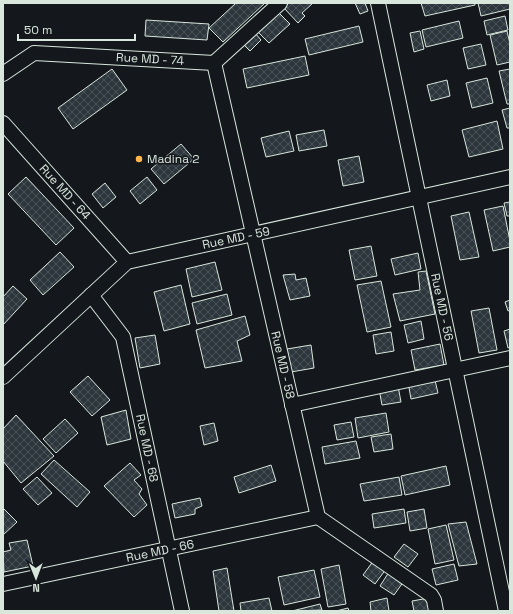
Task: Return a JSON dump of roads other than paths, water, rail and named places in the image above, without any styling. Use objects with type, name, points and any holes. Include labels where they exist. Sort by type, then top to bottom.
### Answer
[{"type":"street","points":[[214,63],[280,3]]},
{"type":"street","name":"Rue MD - 56","points":[[378,3],[506,611]]},
{"type":"street","name":"Rue MD - 74","points":[[3,74],[34,53],[214,63]]},
{"type":"street","name":"Rue MD - 58","points":[[214,63],[318,517]]},
{"type":"street","name":"Rue MD - 64","points":[[3,123],[127,262]]},
{"type":"street","name":"Rue MD - 59","points":[[127,262],[510,177]]},
{"type":"street","points":[[3,377],[127,262]]},
{"type":"street","name":"Rue MD - 68","points":[[91,296],[123,337],[182,611]]},
{"type":"street","points":[[292,405],[510,358]]},
{"type":"street","points":[[318,517],[431,595],[434,600],[436,611]]},
{"type":"street","name":"Rue MD - 66","points":[[3,584],[318,517]]},
{"type":"place","name":"Madina 2","points":[[139,159]]}]
